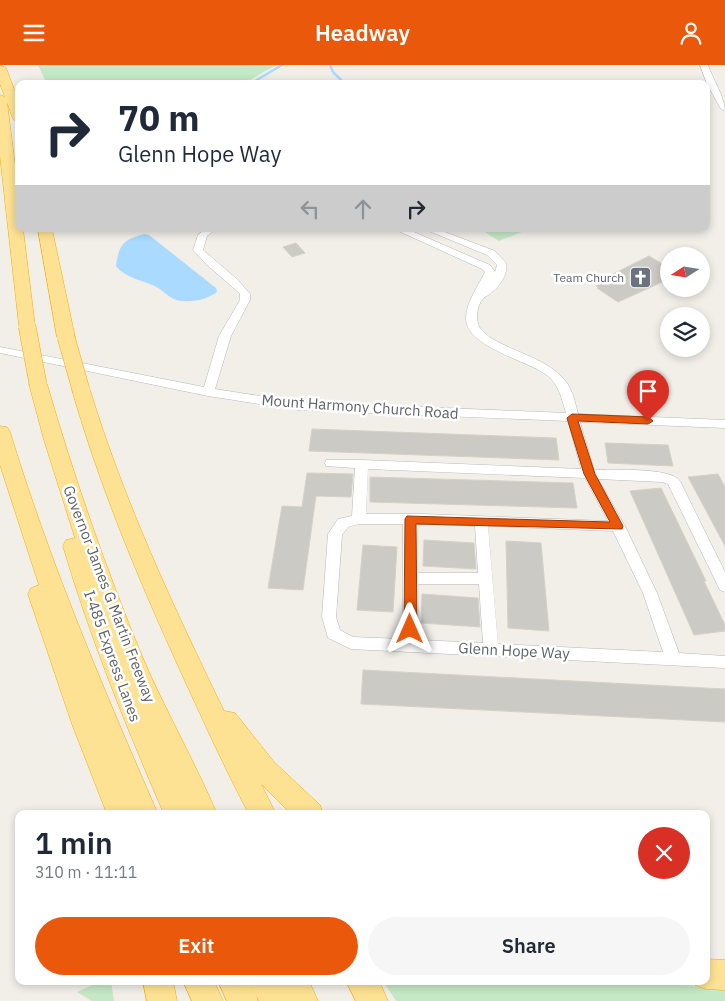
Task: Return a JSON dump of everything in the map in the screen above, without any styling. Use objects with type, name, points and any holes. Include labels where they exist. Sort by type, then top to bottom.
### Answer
[{"type":"highway","points":[[0,68],[15,108]]},
{"type":"highway","name":"Governor James G Martin Freeway","points":[[0,99],[15,225]]},
{"type":"highway","name":"Governor James G Martin Freeway","points":[[16,232],[27,326],[41,395],[66,487],[115,617],[148,697],[202,810]]},
{"type":"highway","points":[[46,232],[66,337],[90,423],[131,538],[229,750],[261,810]]},
{"type":"highway","name":"I-485 Express Lanes","points":[[41,395],[62,506],[84,583],[134,719],[176,810]]},
{"type":"highway","name":"I-485 Express Lanes","points":[[0,433],[15,487],[63,620],[143,810]]},
{"type":"highway","points":[[0,447],[30,566],[54,641],[119,810]]},
{"type":"highway","points":[[196,678],[232,730],[257,761],[306,810]]},
{"type":"highway","points":[[85,724],[110,810]]},
{"type":"highway","points":[[710,974],[725,975]]},
{"type":"highway","points":[[159,985],[162,1001]]},
{"type":"highway","points":[[200,985],[208,1001]]},
{"type":"highway","points":[[235,985],[244,1001]]},
{"type":"highway","points":[[267,985],[276,1001]]},
{"type":"highway","points":[[294,985],[303,1001]]},
{"type":"highway","points":[[363,985],[373,1001]]},
{"type":"street","points":[[704,65],[710,80]]},
{"type":"street","points":[[710,81],[725,109]]},
{"type":"street","points":[[206,232],[202,235],[198,250],[207,262],[239,284],[245,294],[245,300],[225,336],[208,391]]},
{"type":"street","points":[[405,232],[486,267],[490,272],[473,308],[471,320],[474,328],[497,346],[552,373],[565,389],[589,474],[618,526],[650,593],[673,659]]},
{"type":"street","points":[[437,232],[492,253],[500,261],[502,265],[498,280],[491,289],[479,296]]},
{"type":"street","name":"Mount Harmony Church Road","points":[[0,350],[208,391],[298,406],[725,424]]},
{"type":"street","points":[[331,463],[663,477],[673,481],[725,586]]},
{"type":"street","points":[[359,519],[362,464]]},
{"type":"street","name":"Glenn Hope Way","points":[[618,526],[410,519],[359,519],[343,523],[336,534],[329,617],[333,634],[351,643],[725,662]]},
{"type":"street","points":[[410,519],[410,646]]},
{"type":"street","points":[[480,521],[491,650]]},
{"type":"street","points":[[410,578],[485,579]]},
{"type":"green space","points":[[38,65],[278,65],[250,80],[45,80]]},
{"type":"green space","points":[[485,232],[522,232],[499,241]]},
{"type":"green space","points":[[92,985],[112,985],[114,1001],[92,1001],[77,992]]},
{"type":"green space","points":[[386,985],[686,985],[725,990],[725,1001],[396,1001]]},
{"type":"water","points":[[145,234],[149,235],[216,288],[217,292],[201,299],[179,301],[155,286],[120,271],[116,266],[121,248],[132,238]]},
{"type":"building","points":[[296,243],[305,253],[292,257],[283,247]]},
{"type":"building","name":"Team Church","points":[[649,256],[660,263],[660,283],[618,302],[596,286],[613,278],[609,276]]},
{"type":"building","points":[[312,429],[556,438],[559,460],[309,451]]},
{"type":"building","points":[[605,443],[668,445],[673,466],[608,463]]},
{"type":"building","points":[[307,473],[353,474],[351,497],[316,496],[303,590],[268,588],[282,506],[302,507]]},
{"type":"building","points":[[718,474],[725,487],[725,546],[688,477]]},
{"type":"building","points":[[370,477],[573,483],[577,508],[370,502]]},
{"type":"building","points":[[661,488],[706,581],[704,581],[725,625],[725,631],[694,635],[630,491]]},
{"type":"building","points":[[424,540],[474,543],[476,569],[423,566]]},
{"type":"building","points":[[506,541],[541,543],[549,631],[508,628]]},
{"type":"building","points":[[363,545],[397,547],[393,612],[357,610]]},
{"type":"building","points":[[422,594],[478,598],[480,627],[421,623]]},
{"type":"building","points":[[363,670],[725,689],[725,722],[361,704]]},
{"type":"waterway","points":[[257,80],[282,65]]},
{"type":"waterway","points":[[330,65],[333,72],[341,80]]},
{"type":"place","name":"Team Church","points":[[640,278]]},
{"type":"route","points":[[410,629],[410,519],[618,526],[589,474],[572,418],[648,421]]}]
